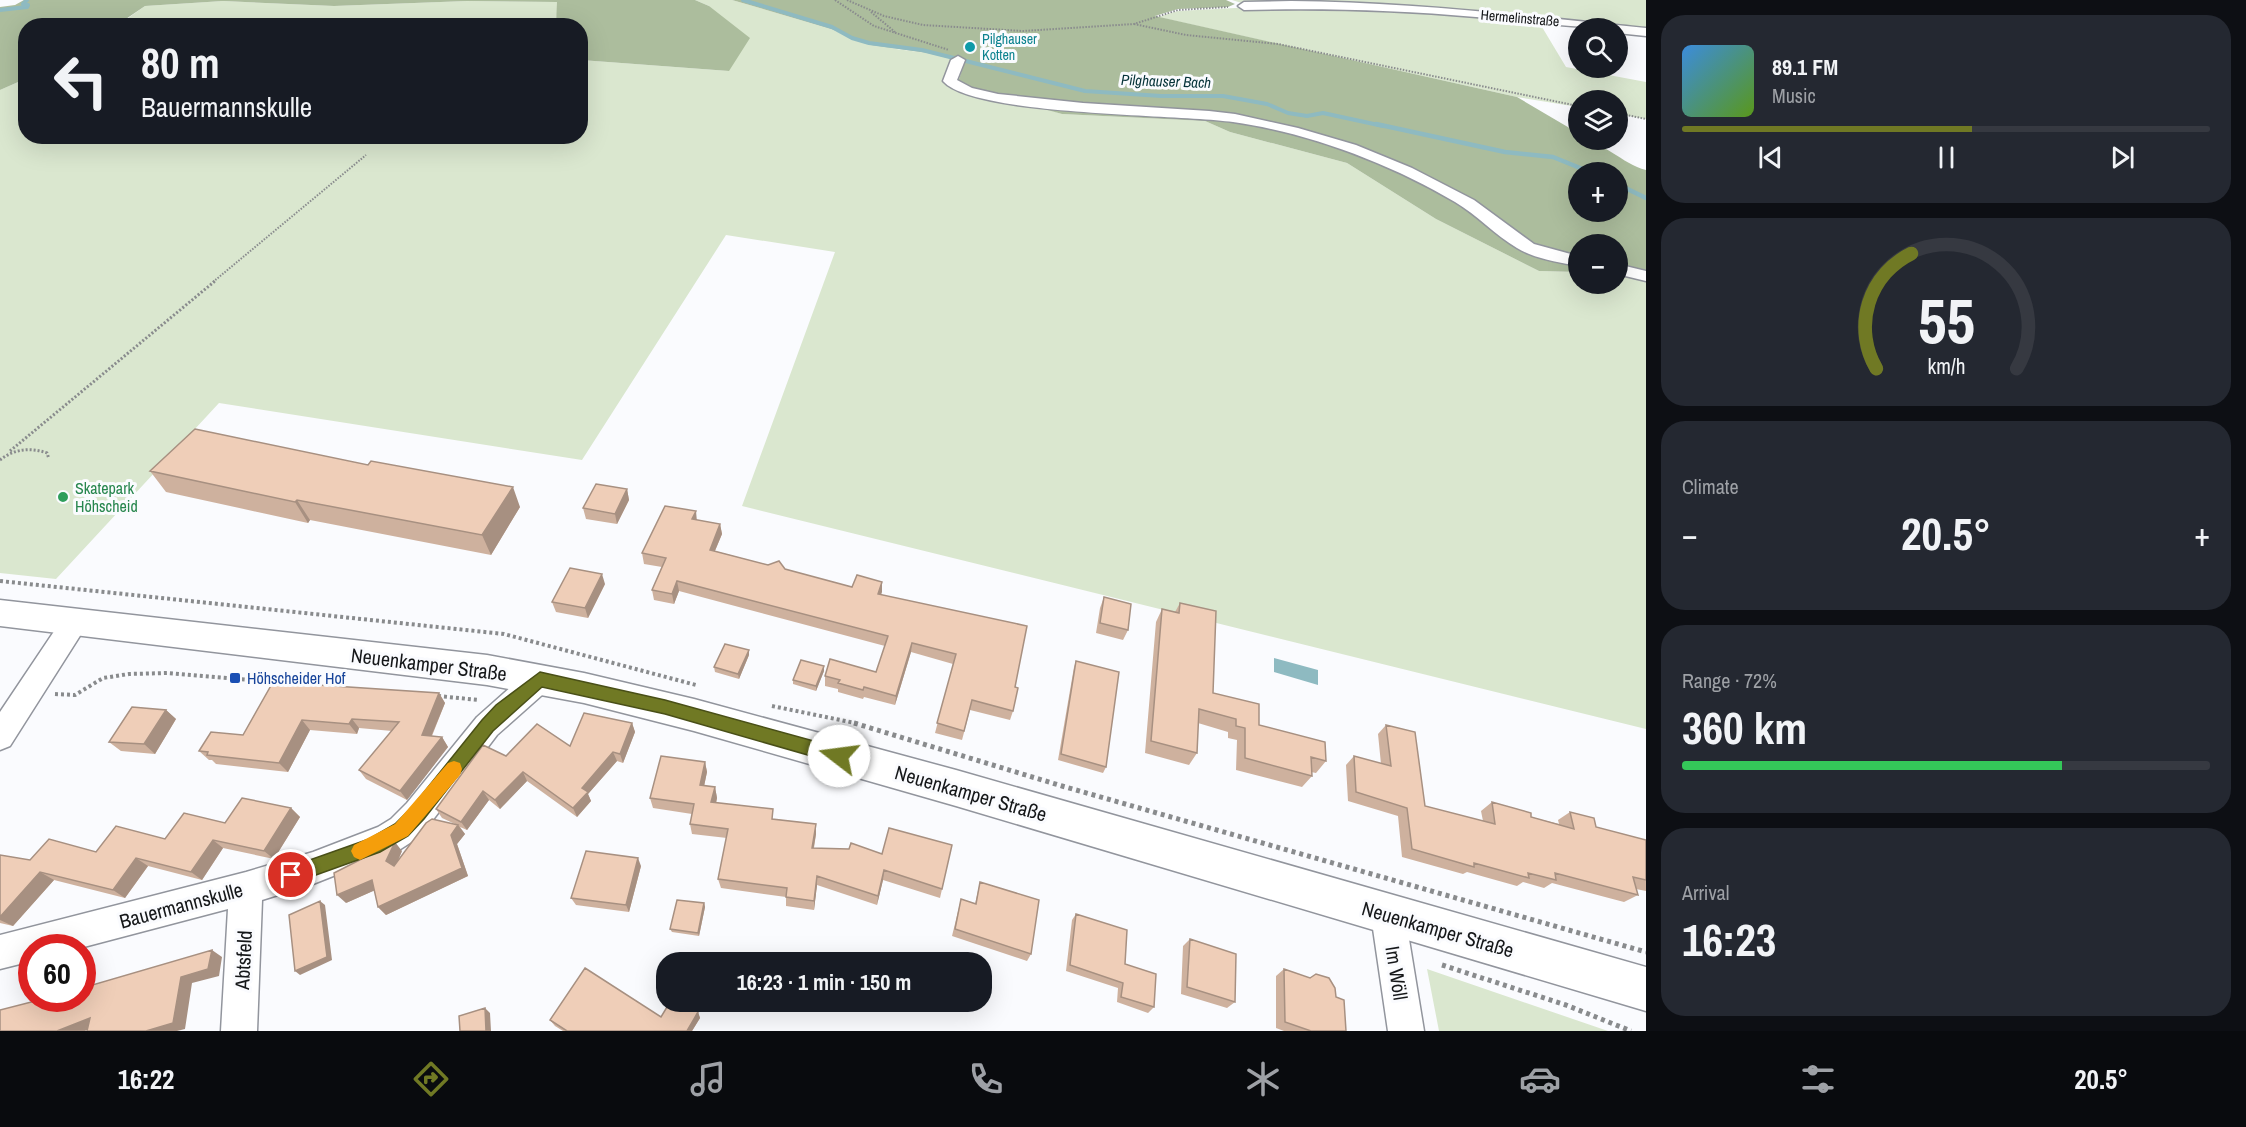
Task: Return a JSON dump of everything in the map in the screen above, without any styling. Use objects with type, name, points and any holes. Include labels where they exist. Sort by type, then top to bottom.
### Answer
[{"type":"main road","name":"Neuenkamper Straße","points":[[0,613],[472,669],[540,679],[633,700],[728,724],[1646,989]]},
{"type":"street","name":"Hermelinstraße","points":[[1244,6],[1349,4],[1568,22]]},
{"type":"street","name":"Hermelinstraße","points":[[1628,30],[1646,32]]},
{"type":"street","points":[[955,55],[950,81],[962,91],[1063,106],[1231,117],[1308,134],[1387,162],[1419,177],[1483,212],[1523,244],[1550,255],[1568,259]]},
{"type":"street","points":[[1628,272],[1646,276]]},
{"type":"street","points":[[0,737],[74,623]]},
{"type":"street","name":"Bauermannskulle","points":[[0,952],[246,888],[345,857],[388,839],[402,830],[418,813],[487,726],[540,679]]},
{"type":"street","name":"Abtsfeld","points":[[239,1031],[246,888]]},
{"type":"street","name":"Im Wöll","points":[[1388,915],[1406,1031]]},
{"type":"path","points":[[835,0],[874,26],[955,55]]},
{"type":"path","points":[[847,0],[870,12],[898,34]]},
{"type":"path","points":[[870,12],[923,25],[1023,31],[1134,24],[1178,10],[1244,6]]},
{"type":"path","points":[[1134,24],[1186,35],[1278,44],[1568,104]]},
{"type":"path","points":[[1628,116],[1646,119]]},
{"type":"path","points":[[0,460],[366,155]]},
{"type":"path","points":[[10,451],[41,451],[46,453],[49,459]]},
{"type":"path","points":[[0,581],[504,634]]},
{"type":"path","points":[[28,692],[75,695],[103,678],[129,674],[168,673],[281,682]]},
{"type":"path","points":[[431,696],[512,703]]},
{"type":"path","points":[[1437,963],[1566,1005],[1631,1031]]},
{"type":"green space","points":[[24,0],[695,0],[709,6],[750,38],[729,71],[588,61],[588,18],[556,18],[557,2],[467,1],[334,6],[223,1],[145,6],[127,18],[18,18],[18,82],[0,90],[0,7],[15,5]]},
{"type":"green space","points":[[695,0],[732,0],[831,29],[849,37],[896,49],[966,62],[1036,106],[1062,114],[1205,121],[1230,132],[1347,163],[1436,219],[1539,271],[1568,272],[1568,294],[1628,294],[1628,275],[1646,279],[1646,729],[742,506],[835,252],[726,235],[582,460],[219,403],[56,579],[0,573],[0,90],[18,82],[18,144],[588,144],[588,61],[729,71],[709,6]]},
{"type":"green space","points":[[732,0],[1226,0],[1235,4],[1228,7],[1178,9],[1155,16],[1517,97],[1568,127],[1568,150],[1607,150],[1627,162],[1568,162],[1568,222],[1628,222],[1628,162],[1646,170],[1646,275],[1628,274],[1628,234],[1568,234],[1568,272],[1539,271],[1436,219],[1347,163],[1230,132],[1205,121],[1062,114],[957,85],[965,62],[927,53],[871,45],[831,29]]},
{"type":"green space","points":[[1232,0],[1646,0],[1646,30],[1628,28],[1628,18],[1568,18],[1568,21],[1536,17],[1568,67],[1568,78],[1625,78],[1646,82],[1646,119],[1628,116],[1628,90],[1568,90],[1568,105],[1517,97],[1158,17],[1178,11],[1254,7]]},
{"type":"green space","points":[[223,1],[334,6],[467,1],[558,2],[557,18],[128,18],[145,6]]},
{"type":"green space","points":[[1427,969],[1608,1031],[1439,1031]]},
{"type":"water","points":[[1274,658],[1318,670],[1318,685],[1274,672]]},
{"type":"building","points":[[195,429],[368,465],[371,461],[513,487],[482,535],[297,500],[295,502],[150,471]]},
{"type":"building","points":[[596,484],[627,489],[615,514],[583,508]]},
{"type":"building","points":[[665,506],[696,511],[692,519],[720,524],[710,550],[768,565],[779,561],[785,569],[852,587],[857,575],[882,582],[878,594],[1027,626],[1015,687],[1018,688],[1013,711],[972,700],[964,731],[937,723],[956,654],[912,643],[896,696],[864,687],[863,690],[838,683],[840,680],[825,676],[830,659],[876,672],[888,636],[677,581],[672,594],[652,590],[666,558],[642,553]]},
{"type":"building","points":[[570,568],[602,574],[585,608],[552,602]]},
{"type":"building","points":[[1104,597],[1131,604],[1128,630],[1100,623]]},
{"type":"building","points":[[1180,603],[1216,611],[1213,693],[1259,704],[1259,725],[1325,742],[1326,761],[1311,757],[1312,776],[1245,758],[1245,728],[1236,726],[1236,719],[1199,709],[1197,753],[1151,741],[1162,609],[1179,613]]},
{"type":"building","points":[[725,644],[749,650],[738,674],[714,667]]},
{"type":"building","points":[[801,660],[824,666],[816,686],[793,680]]},
{"type":"building","points":[[1076,661],[1119,672],[1106,767],[1061,754]]},
{"type":"building","points":[[273,682],[439,693],[422,735],[442,737],[400,791],[359,770],[399,722],[352,719],[349,724],[302,720],[279,763],[207,755],[208,752],[199,751],[211,732],[243,735]]},
{"type":"building","points":[[132,707],[166,710],[144,744],[109,742]]},
{"type":"building","points":[[584,713],[632,723],[620,754],[613,752],[582,788],[588,792],[573,808],[523,772],[495,800],[483,791],[461,822],[436,809],[483,745],[506,756],[537,724],[570,746]]},
{"type":"building","points":[[1386,725],[1415,732],[1425,806],[1495,824],[1492,802],[1531,813],[1531,817],[1574,829],[1570,812],[1594,818],[1596,827],[1646,840],[1646,880],[1633,877],[1638,895],[1555,873],[1556,880],[1528,873],[1529,878],[1474,863],[1474,867],[1412,849],[1407,808],[1356,792],[1354,756],[1391,766]]},
{"type":"building","points":[[661,756],[705,762],[700,785],[715,787],[711,802],[773,809],[772,819],[816,824],[812,848],[849,849],[851,843],[882,854],[889,828],[952,845],[942,889],[884,870],[878,896],[817,876],[814,901],[786,897],[787,888],[718,879],[728,829],[690,824],[694,804],[650,798]]},
{"type":"building","points":[[242,798],[291,808],[264,851],[213,840],[191,872],[136,858],[113,890],[40,872],[0,917],[0,855],[30,860],[49,839],[96,852],[116,826],[165,839],[184,813],[225,823]]},
{"type":"building","points":[[432,819],[458,825],[451,835],[462,868],[378,907],[372,880],[337,895],[334,873],[395,842],[386,861],[394,866],[426,823]]},
{"type":"building","points":[[586,851],[638,858],[626,905],[571,898]]},
{"type":"building","points":[[980,882],[1039,900],[1031,954],[955,929],[961,899],[976,904]]},
{"type":"building","points":[[677,900],[704,903],[698,933],[670,929]]},
{"type":"building","points":[[320,901],[327,957],[295,971],[289,915]]},
{"type":"building","points":[[1076,914],[1127,930],[1125,964],[1156,974],[1154,1007],[1121,997],[1123,983],[1070,965]]},
{"type":"building","points":[[1190,939],[1236,954],[1235,1002],[1187,987]]},
{"type":"building","points":[[212,950],[208,969],[181,977],[173,1023],[146,1031],[87,1031],[90,1018],[57,1031],[0,1031],[0,1010],[18,1005],[18,1012],[96,1012],[96,984]]},
{"type":"building","points":[[585,968],[661,1017],[664,1012],[698,1012],[687,1031],[567,1031],[550,1020]]},
{"type":"building","points":[[1284,969],[1310,978],[1316,974],[1329,978],[1335,988],[1336,997],[1344,1000],[1346,1031],[1311,1031],[1285,1022]]},
{"type":"building","points":[[485,1008],[486,1031],[460,1031],[459,1016]]},
{"type":"waterway","name":"Pilghauser Bach","points":[[0,10],[27,7],[28,5],[23,4],[27,0]]},
{"type":"waterway","name":"Pilghauser Bach","points":[[743,0],[832,27],[852,38],[869,43],[922,50],[1085,91],[1161,96],[1223,96],[1267,104],[1288,113],[1307,116],[1323,113],[1383,126]]},
{"type":"waterway","name":"Pilghauser Bach","points":[[1376,124],[1505,152],[1553,157],[1568,163]]},
{"type":"waterway","name":"Pilghauser Bach","points":[[1628,189],[1646,198]]},
{"type":"slow traffic","points":[[360,851],[402,830],[454,769]]},
{"type":"place","name":"Pilghauser Kotten","points":[[970,47]]},
{"type":"place","name":"Skatepark Höhscheid","points":[[63,497]]},
{"type":"place","name":"Höhscheider Hof","points":[[235,678]]},
{"type":"route","points":[[291,875],[373,846],[402,830],[487,726],[502,710],[540,679],[665,707],[839,756]]}]
